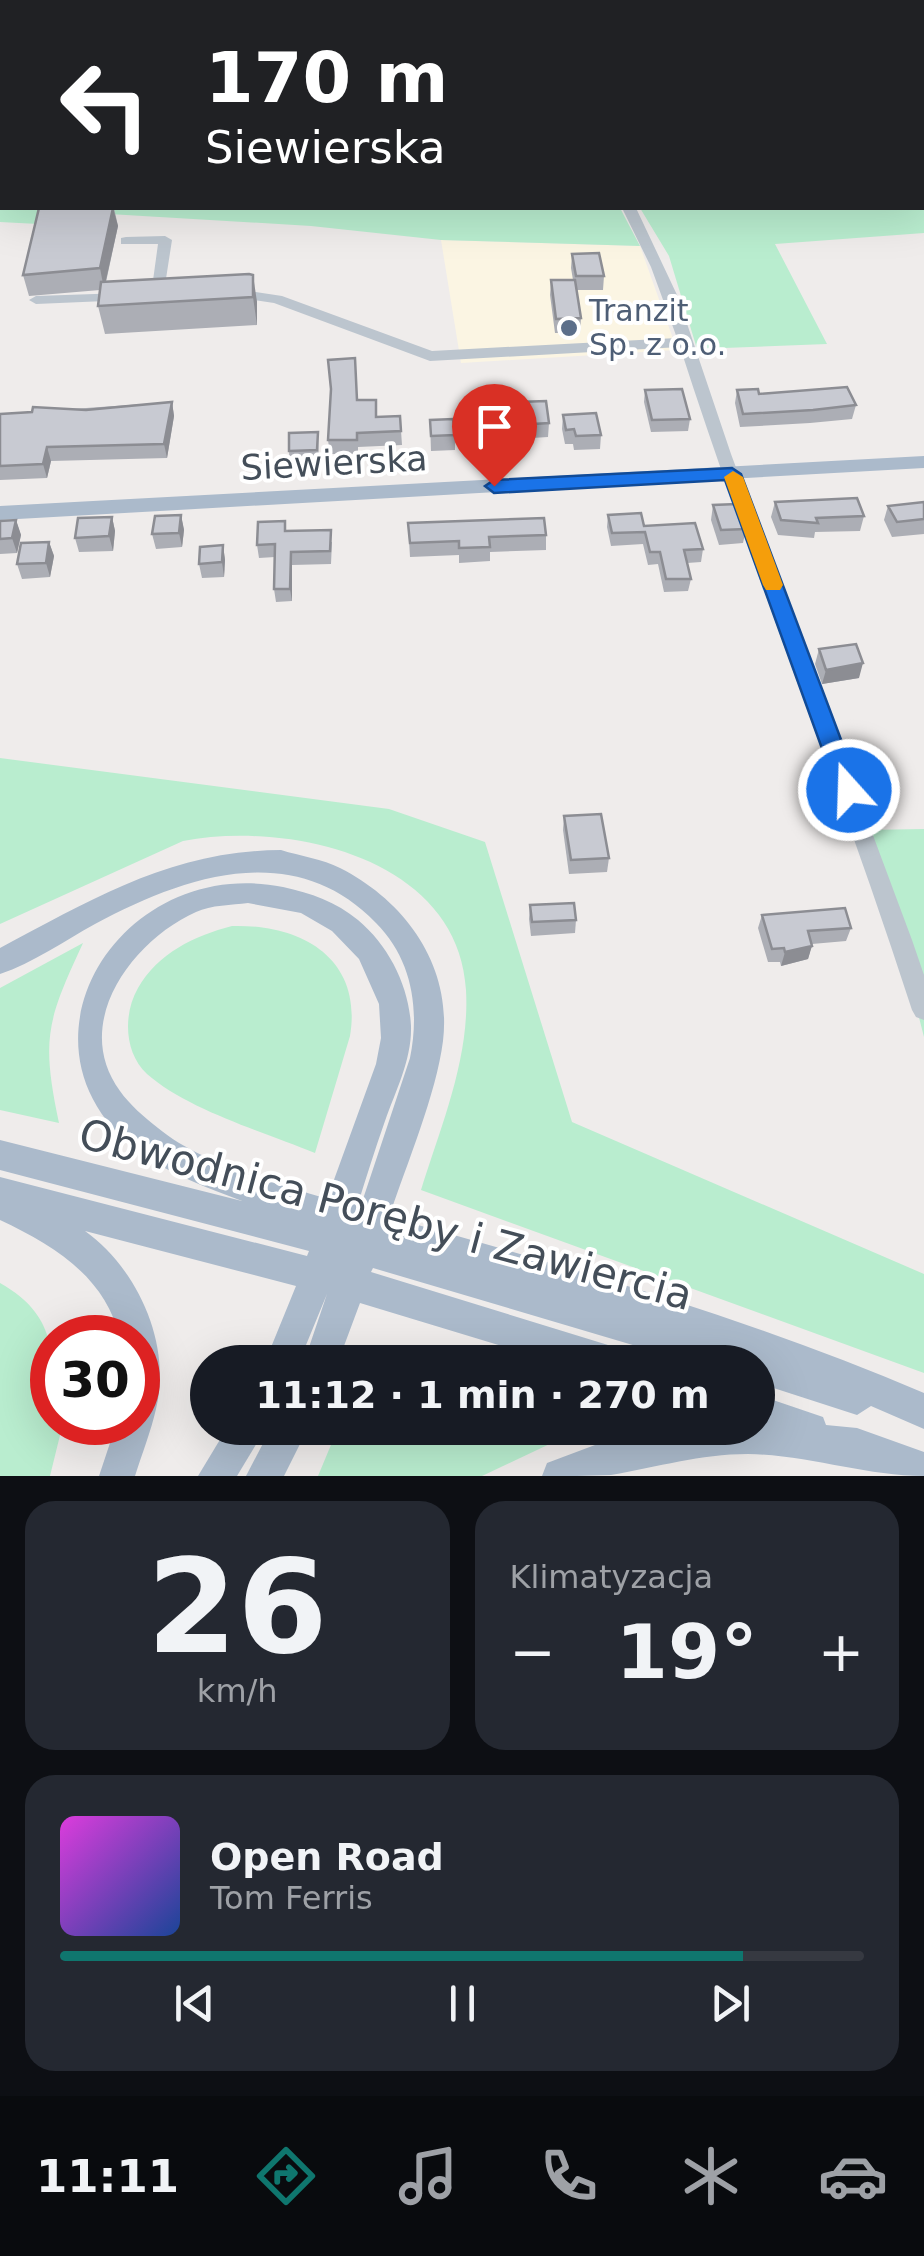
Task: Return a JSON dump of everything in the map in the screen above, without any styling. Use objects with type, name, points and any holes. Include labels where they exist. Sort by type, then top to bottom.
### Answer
[{"type":"main road","name":"Siewierska","points":[[0,513],[924,462]]},
{"type":"main road","points":[[0,962],[152,882],[207,864],[236,861],[264,861],[319,872],[366,897],[403,934],[425,982],[428,1036],[377,1208],[327,1345]]},
{"type":"main road","points":[[289,1345],[392,1056],[396,1030],[388,980],[361,938],[342,922],[297,900],[258,893],[216,894],[144,920],[108,958],[90,989],[81,1024],[80,1062],[90,1082],[102,1102],[147,1140],[307,1221]]},
{"type":"main road","name":"Obwodnica Poręby i Zawiercia","points":[[0,1156],[307,1221],[392,1245],[695,1345]]},
{"type":"main road","name":"Obwodnica Poręby i Zawiercia","points":[[0,1193],[378,1292],[552,1345]]},
{"type":"main road","points":[[0,1203],[60,1233],[103,1266],[132,1315]]},
{"type":"main road","points":[[392,1245],[739,1336],[852,1378],[924,1414]]},
{"type":"main road","points":[[775,1371],[924,1414]]},
{"type":"main road","points":[[775,1418],[924,1470]]},
{"type":"main road","points":[[560,1476],[608,1456],[679,1442],[772,1436],[873,1451]]},
{"type":"main road","points":[[117,1476],[127,1445]]},
{"type":"main road","points":[[216,1476],[237,1445]]},
{"type":"main road","points":[[264,1476],[281,1445]]},
{"type":"street","points":[[629,210],[652,246],[862,824],[924,1010]]},
{"type":"street","points":[[126,241],[165,240],[143,285]]},
{"type":"street","points":[[36,300],[143,285],[177,294]]},
{"type":"street","points":[[216,292],[264,295],[416,352],[437,356],[684,342]]},
{"type":"shaded area","points":[[441,240],[640,246],[677,350],[461,363]]},
{"type":"green space","points":[[0,210],[42,210],[38,224],[0,222]]},
{"type":"green space","points":[[42,210],[621,210],[640,246],[441,240],[311,226]]},
{"type":"green space","points":[[641,210],[924,210],[924,233],[775,244],[827,344],[697,349],[669,256]]},
{"type":"green space","points":[[0,758],[389,809],[485,842],[572,1122],[924,1274],[924,1373],[421,1190],[459,1066],[466,990],[456,945],[433,908],[401,879],[361,858],[317,844],[270,837],[225,836],[183,841],[0,924]]},
{"type":"green space","points":[[924,829],[924,1037],[889,900],[864,830]]},
{"type":"green space","points":[[232,926],[281,931],[303,939],[337,966],[347,986],[350,1036],[315,1153],[183,1099],[147,1074],[134,1055],[128,1021],[133,998],[146,976],[178,948]]},
{"type":"green space","points":[[83,943],[51,1030],[50,1070],[59,1123],[0,1110],[0,988]]},
{"type":"green space","points":[[0,1283],[37,1315],[30,1315],[30,1445],[58,1445],[50,1476],[0,1476]]},
{"type":"green space","points":[[331,1445],[548,1445],[482,1476],[318,1476]]},
{"type":"building","points":[[39,210],[113,210],[100,268],[23,275]]},
{"type":"building","points":[[599,253],[604,276],[576,276],[572,254]]},
{"type":"building","points":[[253,275],[253,297],[98,306],[101,282]]},
{"type":"building","points":[[551,280],[575,280],[581,318],[556,319]]},
{"type":"building","points":[[355,358],[357,400],[376,400],[376,417],[400,416],[401,431],[357,433],[357,440],[328,440],[328,360]]},
{"type":"building","points":[[847,387],[856,405],[743,414],[737,390],[758,389],[759,394]]},
{"type":"building","points":[[682,389],[690,419],[652,420],[645,390]]},
{"type":"building","points":[[546,401],[549,423],[469,428],[467,409],[519,408],[518,402]]},
{"type":"building","points":[[172,402],[164,444],[47,447],[43,464],[0,466],[0,414],[32,412],[33,407],[86,410]]},
{"type":"building","points":[[596,413],[601,435],[576,436],[574,429],[566,430],[563,415]]},
{"type":"building","points":[[453,419],[455,435],[431,436],[430,420]]},
{"type":"building","points":[[318,432],[317,450],[289,451],[289,433]]},
{"type":"building","points":[[857,498],[864,516],[816,518],[818,523],[781,520],[775,502]]},
{"type":"building","points":[[924,502],[924,519],[897,522],[888,506]]},
{"type":"building","points":[[737,504],[746,529],[721,530],[713,505]]},
{"type":"building","points":[[641,513],[644,526],[695,523],[703,549],[684,550],[691,579],[666,579],[660,552],[650,552],[645,532],[612,533],[608,515]]},
{"type":"building","points":[[181,515],[179,533],[152,534],[155,516]]},
{"type":"building","points":[[112,517],[109,536],[75,538],[78,518]]},
{"type":"building","points":[[544,518],[546,535],[489,537],[490,547],[459,548],[459,541],[410,543],[408,523]]},
{"type":"building","points":[[16,520],[12,538],[0,539],[0,521]]},
{"type":"building","points":[[285,521],[285,531],[331,530],[330,551],[291,552],[290,589],[274,589],[275,544],[257,545],[258,522]]},
{"type":"building","points":[[49,542],[46,563],[17,564],[21,543]]},
{"type":"building","points":[[223,545],[222,562],[199,564],[200,547]]},
{"type":"building","points":[[856,644],[863,663],[826,670],[819,649]]},
{"type":"building","points":[[601,814],[609,858],[571,860],[564,816]]},
{"type":"building","points":[[574,903],[576,920],[532,922],[530,905]]},
{"type":"building","points":[[845,908],[851,928],[808,931],[812,946],[785,952],[784,948],[772,949],[762,915]]},
{"type":"slow traffic","points":[[733,477],[773,585]]},
{"type":"place","name":"Tranzit Sp. z o.o.","points":[[569,328]]},
{"type":"route","points":[[494,486],[732,474],[849,790]]}]
